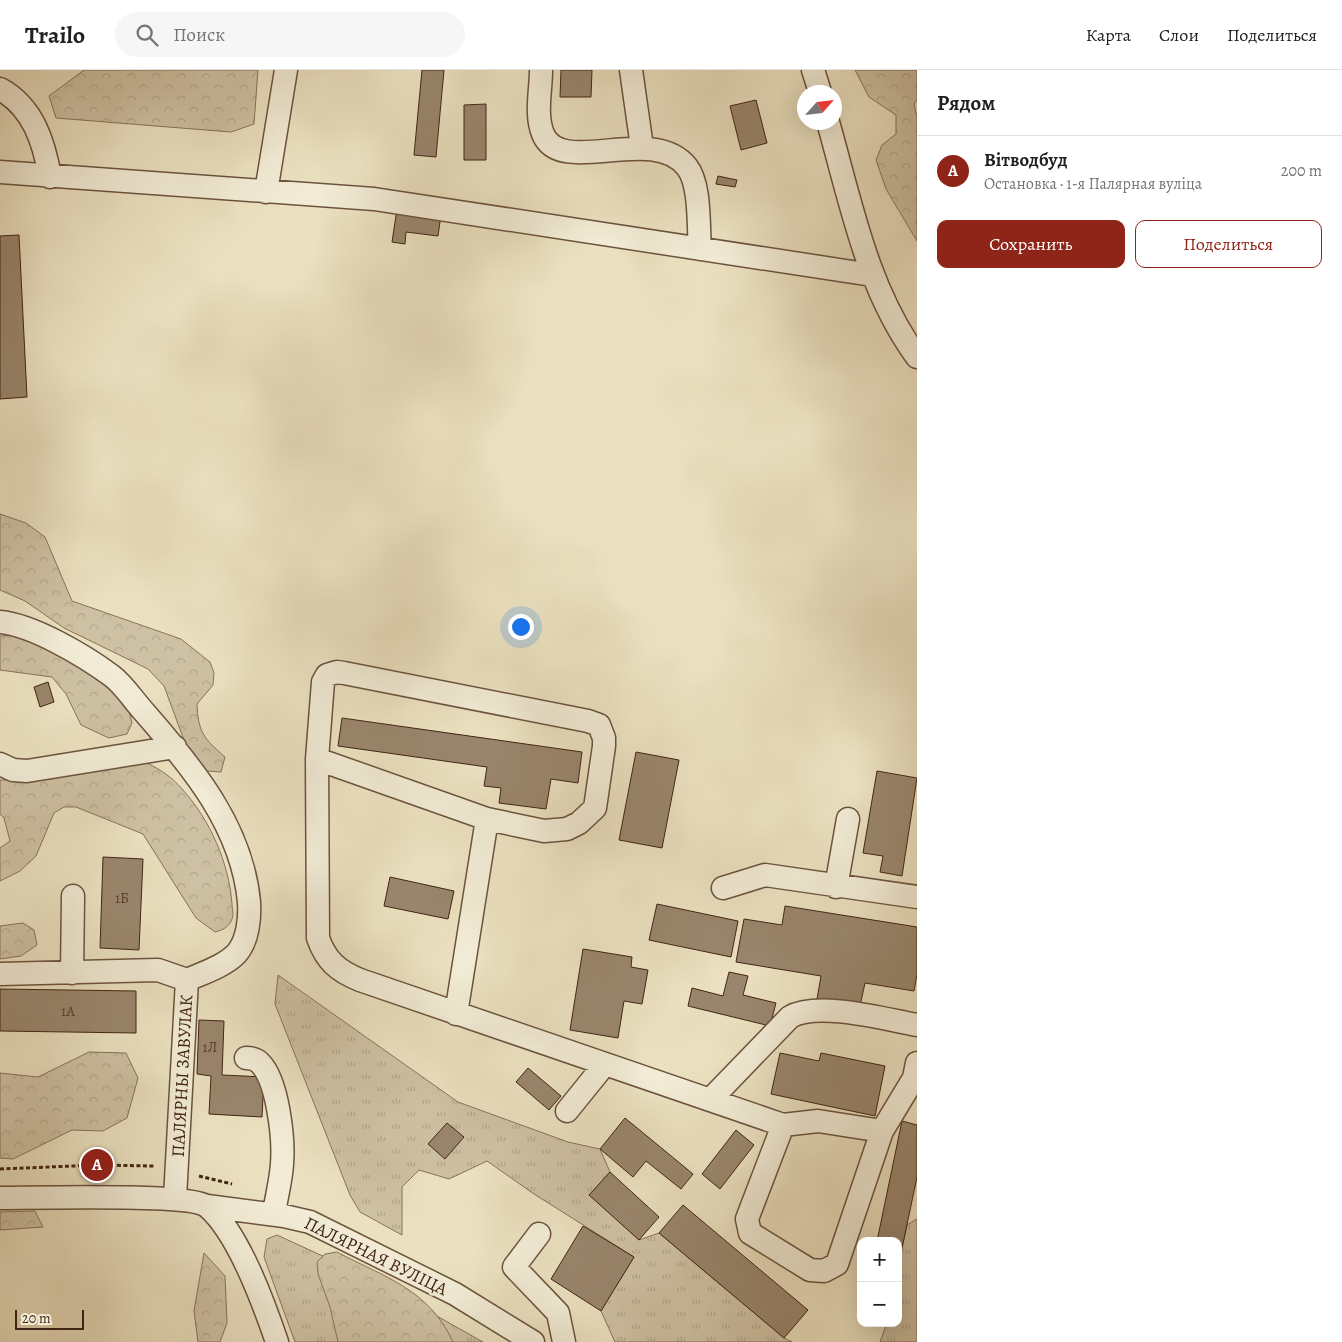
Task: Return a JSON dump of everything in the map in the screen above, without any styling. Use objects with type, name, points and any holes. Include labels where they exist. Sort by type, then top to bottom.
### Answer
[{"type":"street","points":[[266,192],[286,70]]},
{"type":"street","points":[[541,70],[538,106],[540,126],[543,136],[550,144],[566,152],[580,153],[642,147],[667,154],[686,167],[695,188],[700,249]]},
{"type":"street","points":[[631,70],[642,147]]},
{"type":"street","points":[[814,70],[818,85]]},
{"type":"street","points":[[0,89],[24,106],[34,122],[42,143],[50,177]]},
{"type":"street","points":[[830,130],[872,275],[899,333],[917,357]]},
{"type":"street","points":[[0,172],[374,199],[872,275]]},
{"type":"street","name":"ПАЛЯРНЫ ЗАВУЛАК","points":[[0,622],[18,624],[41,634],[113,677],[175,747],[210,795],[236,842],[247,882],[250,912],[246,936],[237,953],[215,968],[187,980],[175,1198]]},
{"type":"street","points":[[317,759],[487,819],[544,831],[567,829],[584,819],[595,808],[604,746],[604,738],[598,726],[588,721],[337,672],[327,675],[323,682],[317,759],[318,938],[323,952],[333,965],[346,975],[783,1125],[818,1121],[882,1131]]},
{"type":"street","points":[[0,764],[14,770],[27,771],[175,747]]},
{"type":"street","points":[[456,1014],[487,819]]},
{"type":"street","points":[[836,887],[848,819]]},
{"type":"street","points":[[723,888],[765,875],[836,887],[917,897]]},
{"type":"street","points":[[72,896],[72,973]]},
{"type":"street","points":[[0,974],[158,970],[187,980]]},
{"type":"street","points":[[711,1099],[790,1017],[800,1012],[827,1011],[917,1025]]},
{"type":"street","points":[[246,1058],[255,1059],[264,1068],[272,1086],[277,1106],[282,1164],[274,1214]]},
{"type":"street","points":[[783,1125],[750,1212],[747,1225],[750,1232],[757,1238],[810,1270],[817,1272],[837,1264],[882,1131],[914,1078],[917,1063]]},
{"type":"street","points":[[567,1110],[605,1064]]},
{"type":"street","name":"ПАЛЯРНАЯ ВУЛІЦА","points":[[0,1198],[175,1198],[207,1206],[274,1214],[310,1222],[455,1294],[533,1342]]},
{"type":"street","points":[[207,1206],[232,1238],[262,1298],[277,1342]]},
{"type":"street","points":[[539,1234],[514,1267],[558,1312],[564,1342]]},
{"type":"path","points":[[0,1169],[152,1166]]},
{"type":"green space","points":[[84,70],[258,70],[254,124],[231,132],[56,118],[49,96]]},
{"type":"green space","points":[[855,70],[917,70],[917,100],[914,104],[917,118],[917,241],[886,189],[876,160],[882,145],[896,134],[896,115],[869,97]]},
{"type":"green space","points":[[0,514],[26,523],[45,537],[72,601],[181,639],[210,662],[214,673],[213,685],[197,704],[198,714],[201,728],[207,740],[225,757],[221,772],[207,771],[188,751],[164,686],[148,669],[64,628],[25,601],[0,590]]},
{"type":"green space","points":[[19,635],[77,662],[107,683],[129,711],[132,723],[127,734],[109,738],[81,725],[66,694],[52,677],[0,670],[0,636]]},
{"type":"green space","points":[[147,763],[175,781],[193,802],[210,828],[227,873],[230,889],[233,917],[225,928],[215,932],[196,918],[143,834],[76,807],[64,807],[54,813],[36,856],[20,871],[0,881],[0,848],[10,841],[4,818],[0,814],[0,780],[19,780]]},
{"type":"green space","points":[[23,923],[34,930],[37,945],[21,956],[0,959],[0,926]]},
{"type":"green space","points":[[278,975],[458,1102],[568,1142],[600,1149],[610,1172],[590,1195],[639,1240],[659,1233],[784,1338],[792,1342],[615,1342],[601,1311],[634,1257],[534,1194],[487,1161],[449,1179],[419,1170],[402,1187],[402,1235],[360,1212],[350,1195],[275,1004]]},
{"type":"green space","points":[[89,1052],[126,1053],[138,1078],[127,1118],[103,1131],[72,1130],[13,1159],[0,1158],[0,1073],[38,1077]]},
{"type":"green space","points":[[35,1211],[43,1227],[0,1230],[0,1212]]},
{"type":"green space","points":[[917,1219],[917,1342],[880,1342],[886,1327],[902,1327],[902,1248],[907,1225]]},
{"type":"green space","points":[[277,1235],[364,1275],[483,1342],[295,1342],[264,1257],[267,1239]]},
{"type":"green space","points":[[337,1252],[404,1286],[431,1309],[443,1324],[453,1342],[338,1342],[330,1307],[318,1274],[317,1262],[325,1254]]},
{"type":"green space","points":[[204,1253],[225,1276],[227,1323],[220,1342],[198,1342],[194,1311]]},
{"type":"building","points":[[422,70],[444,70],[436,157],[414,155]]},
{"type":"building","points":[[561,70],[592,70],[591,97],[560,97]]},
{"type":"building","points":[[756,100],[767,143],[741,150],[730,106]]},
{"type":"building","points":[[486,104],[486,160],[464,160],[464,105]]},
{"type":"building","points":[[718,176],[737,180],[735,187],[716,184]]},
{"type":"building","points":[[397,209],[441,215],[438,236],[406,232],[405,244],[392,242]]},
{"type":"building","points":[[19,235],[27,397],[0,399],[0,236]]},
{"type":"building","points":[[48,682],[54,702],[40,707],[34,687]]},
{"type":"building","points":[[342,718],[582,752],[578,783],[551,779],[546,809],[499,803],[501,788],[484,786],[487,767],[338,746]]},
{"type":"building","points":[[636,752],[679,760],[662,848],[619,840]]},
{"type":"building","points":[[877,771],[917,778],[902,876],[880,872],[883,856],[863,853]]},
{"type":"building","points":[[103,857],[143,859],[139,950],[100,948]]},
{"type":"building","points":[[390,877],[454,891],[448,919],[384,906]]},
{"type":"building","points":[[657,904],[738,921],[731,957],[649,940]]},
{"type":"building","points":[[785,906],[917,927],[917,974],[914,991],[865,983],[860,1006],[817,999],[821,976],[736,962],[744,919],[782,925]]},
{"type":"building","points":[[583,949],[632,957],[631,967],[648,970],[642,1004],[624,1001],[618,1038],[570,1030]]},
{"type":"building","points":[[729,972],[748,976],[743,995],[776,1003],[770,1026],[688,1006],[692,988],[723,996]]},
{"type":"building","points":[[0,989],[136,991],[136,1033],[0,1031]]},
{"type":"building","points":[[199,1020],[224,1021],[222,1075],[264,1077],[262,1117],[209,1114],[211,1076],[197,1074]]},
{"type":"building","points":[[780,1053],[819,1061],[821,1053],[885,1066],[875,1116],[771,1094]]},
{"type":"building","points":[[528,1068],[561,1096],[549,1110],[516,1082]]},
{"type":"building","points":[[625,1118],[693,1174],[681,1189],[646,1161],[633,1177],[600,1149]]},
{"type":"building","points":[[902,1121],[917,1125],[917,1177],[902,1248],[902,1237],[878,1237]]},
{"type":"building","points":[[447,1123],[464,1137],[445,1159],[428,1144]]},
{"type":"building","points":[[736,1130],[754,1145],[720,1189],[702,1174]]},
{"type":"building","points":[[610,1172],[659,1217],[639,1240],[589,1195]]},
{"type":"building","points":[[683,1205],[808,1310],[784,1338],[659,1233]]},
{"type":"building","points":[[583,1226],[634,1257],[601,1311],[551,1279]]},
{"type":"place","name":"Вітводбуд","points":[[97,1165]]}]
